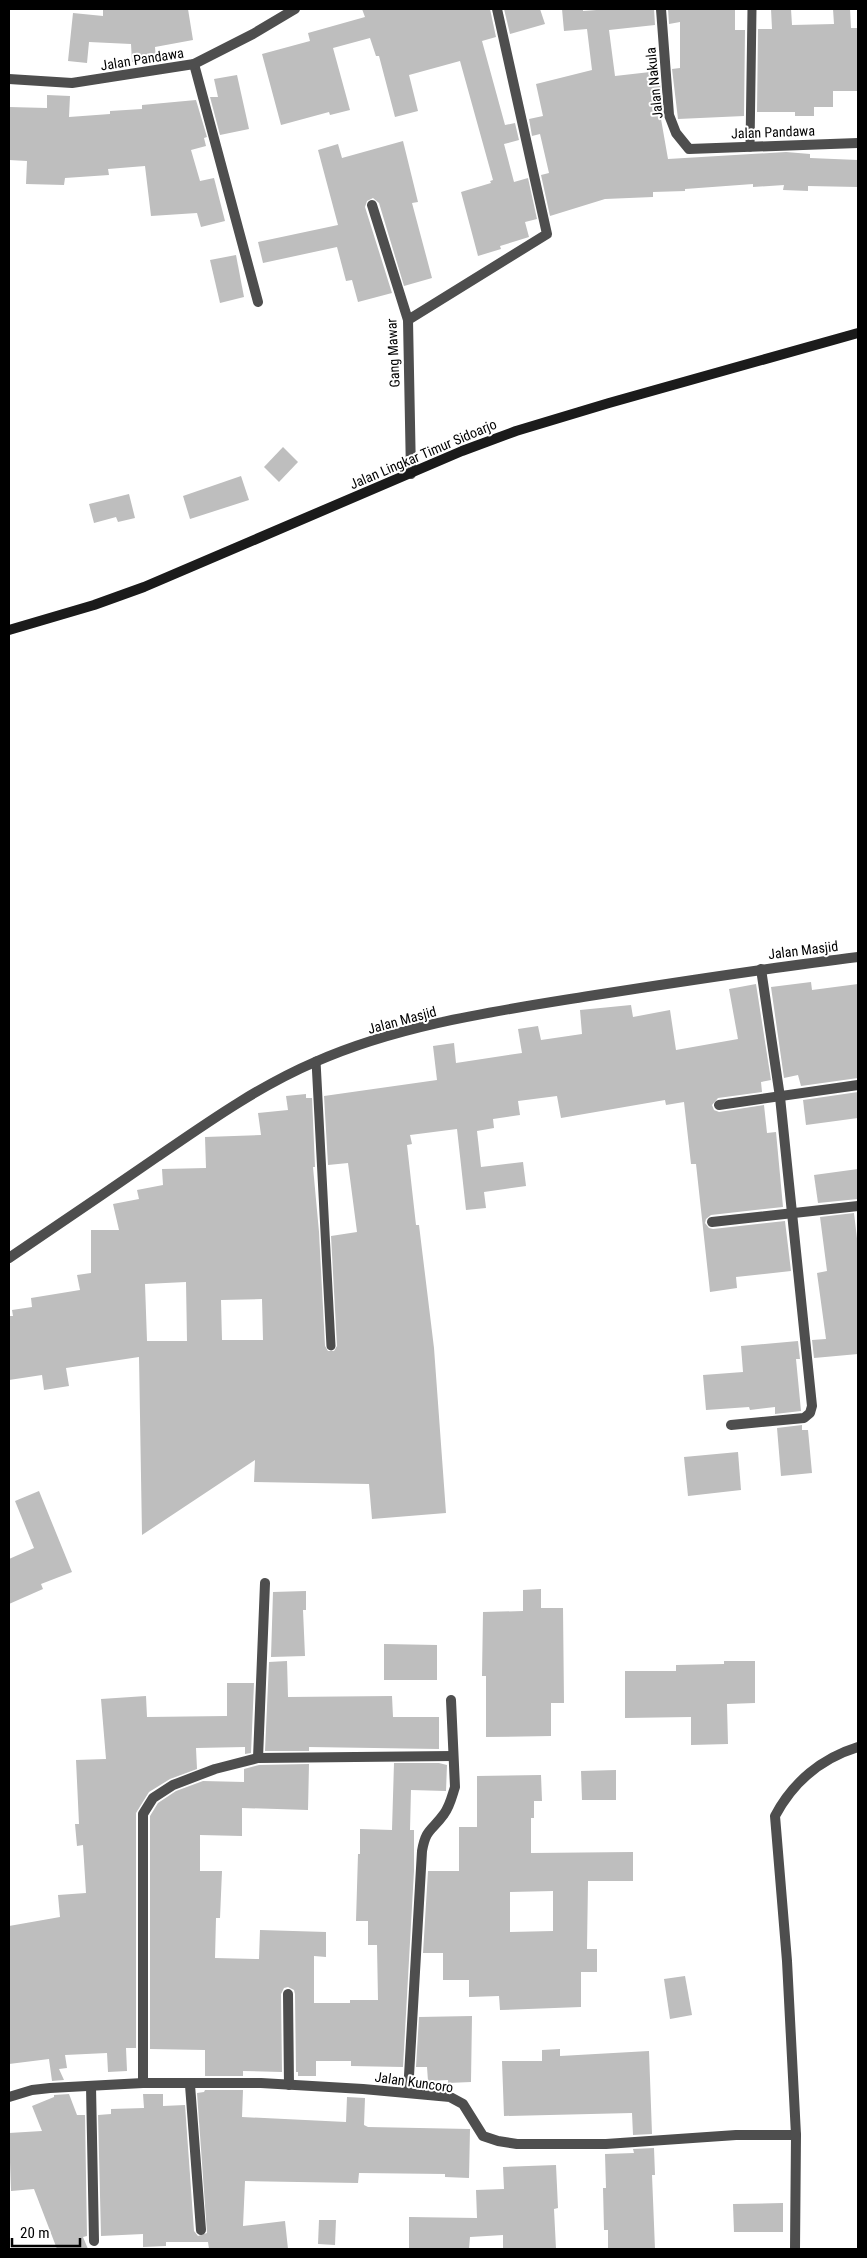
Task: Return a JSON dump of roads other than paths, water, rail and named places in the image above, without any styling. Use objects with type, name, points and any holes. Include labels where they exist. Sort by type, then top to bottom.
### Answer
[{"type":"main road","name":"Jalan Lingkar Timur Sidoarjo","points":[[9,630],[94,605],[144,587],[462,451],[516,431],[628,397],[858,332]]},
{"type":"street","name":"Jalan Pandawa","points":[[9,79],[72,83],[194,64],[253,34],[295,9]]},
{"type":"street","points":[[408,320],[546,234],[497,9]]},
{"type":"street","name":"Jalan Nakula","points":[[661,9],[669,115],[676,133],[688,149]]},
{"type":"street","points":[[194,64],[258,302]]},
{"type":"street","name":"Jalan Pandawa","points":[[688,149],[858,143]]},
{"type":"street","name":"Gang Mawar","points":[[372,205],[408,320],[411,474]]},
{"type":"street","name":"Jalan Masjid","points":[[9,1258],[220,1115],[280,1079],[316,1062],[393,1036],[471,1016],[761,969],[858,957]]},
{"type":"street","points":[[731,1425],[804,1418],[810,1413],[812,1406],[780,1097],[761,969]]},
{"type":"street","points":[[718,1105],[858,1085]]},
{"type":"street","points":[[712,1222],[858,1206]]},
{"type":"street","points":[[258,1758],[266,1583]]},
{"type":"street","points":[[408,2093],[424,1836],[444,1814],[451,1801],[455,1787],[451,1700]]},
{"type":"street","points":[[795,2249],[796,2134],[787,1960],[774,1816],[785,1797],[807,1774],[843,1751],[858,1746]]},
{"type":"street","points":[[143,2083],[144,1814],[153,1798],[173,1785],[215,1769],[258,1758],[453,1756]]},
{"type":"street","points":[[288,1994],[289,2085]]},
{"type":"street","name":"Jalan Kuncoro","points":[[9,2097],[32,2090],[143,2083],[190,2085],[262,2083],[450,2097],[463,2104],[483,2136],[517,2144],[606,2144],[736,2134],[796,2134]]},
{"type":"street","points":[[190,2085],[201,2230]]},
{"type":"street","points":[[91,2086],[94,2241]]},
{"type":"lane","points":[[750,147],[752,9]]},
{"type":"lane","points":[[316,1062],[331,1346]]}]
